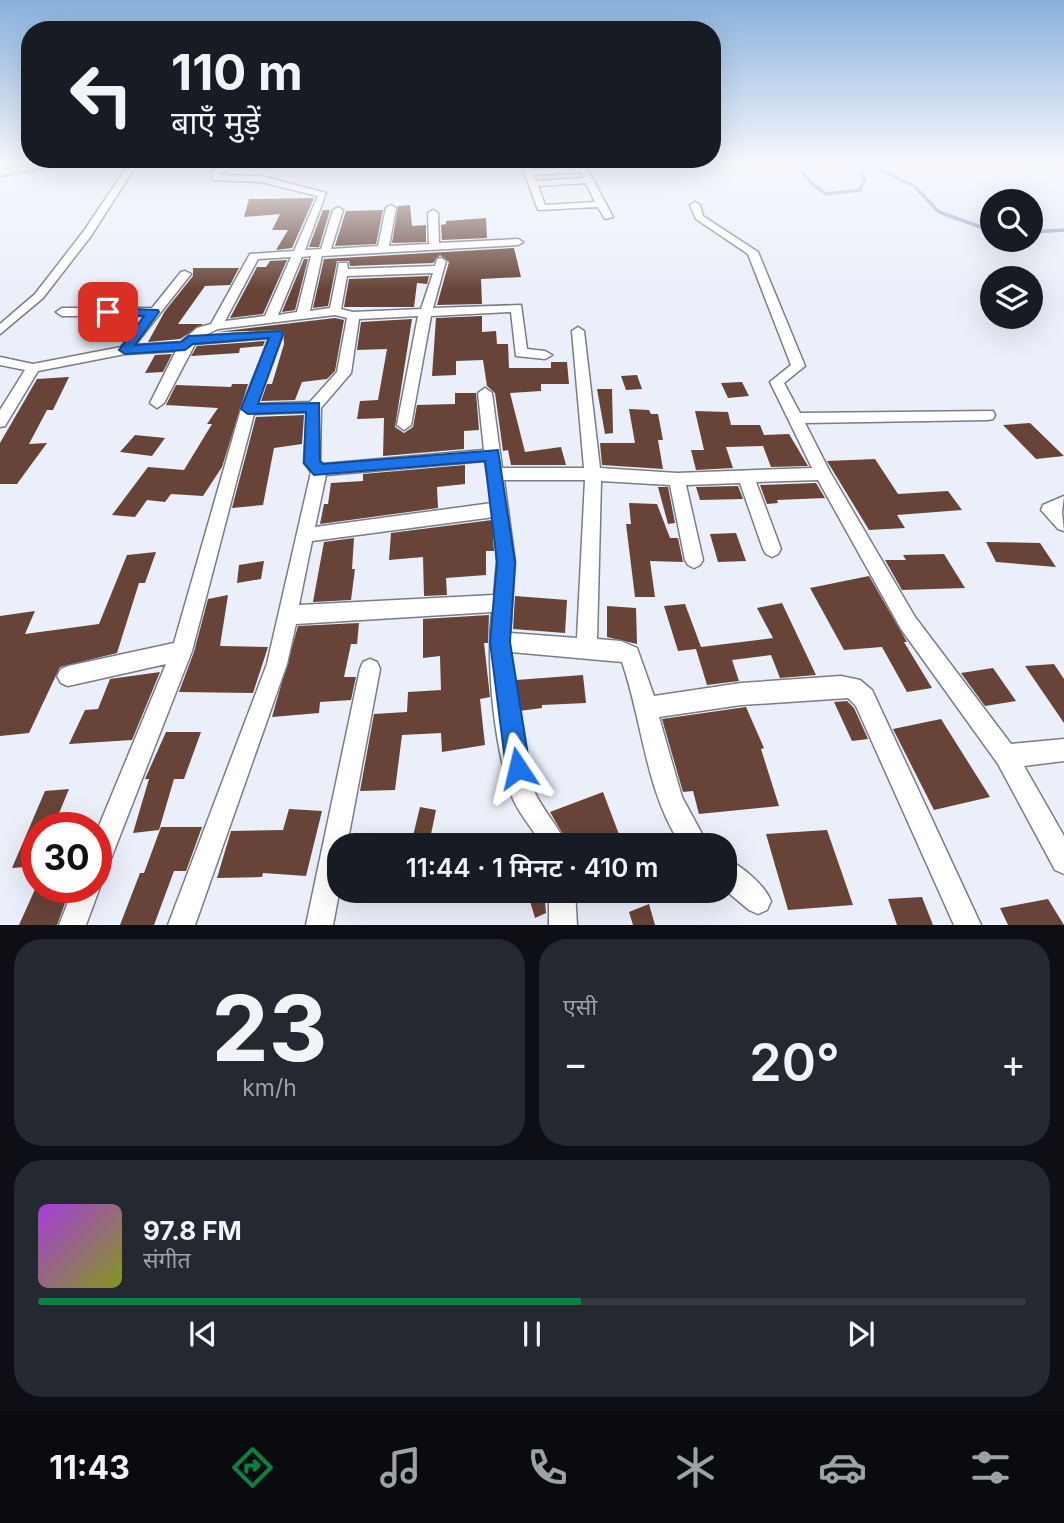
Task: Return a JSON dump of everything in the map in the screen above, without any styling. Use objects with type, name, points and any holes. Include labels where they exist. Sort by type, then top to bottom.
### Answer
[{"type":"street","points":[[0,330],[39,296],[107,204]]},
{"type":"street","points":[[270,318],[319,204]]},
{"type":"street","points":[[540,204],[541,208],[598,204]]},
{"type":"street","points":[[601,204],[608,217]]},
{"type":"street","points":[[695,205],[699,216],[753,252],[798,366],[777,382],[794,418],[908,623],[1006,756],[1064,861]]},
{"type":"street","points":[[383,250],[391,208]]},
{"type":"street","points":[[303,314],[321,253],[338,210]]},
{"type":"street","points":[[404,425],[425,314],[440,269],[433,213]]},
{"type":"street","points":[[216,326],[254,256],[518,242]]},
{"type":"street","points":[[319,470],[312,463],[314,407],[344,373],[342,273],[345,251]]},
{"type":"street","points":[[342,273],[440,269]]},
{"type":"street","points":[[125,350],[185,274]]},
{"type":"street","points":[[157,403],[187,343],[216,326],[270,318],[303,314],[425,314],[517,308],[521,354],[545,355]]},
{"type":"street","points":[[62,312],[153,312]]},
{"type":"street","points":[[578,331],[593,474],[587,648]]},
{"type":"street","points":[[0,360],[33,368],[125,350],[277,334],[248,409],[182,651],[112,825]]},
{"type":"street","points":[[0,422],[33,368]]},
{"type":"street","points":[[485,393],[486,428],[497,474],[506,562],[500,642],[505,690],[522,794],[550,833]]},
{"type":"street","points":[[248,409],[314,407]]},
{"type":"street","points":[[794,418],[988,415]]},
{"type":"street","points":[[319,470],[492,454]]},
{"type":"street","points":[[181,925],[277,664],[319,470]]},
{"type":"street","points":[[497,474],[593,474],[677,478],[823,474]]},
{"type":"street","points":[[746,477],[772,549]]},
{"type":"street","points":[[677,478],[694,560]]},
{"type":"street","points":[[1064,503],[1049,510],[1064,524]]},
{"type":"street","points":[[306,535],[500,509]]},
{"type":"street","points":[[288,615],[503,603]]},
{"type":"street","points":[[500,642],[621,651],[630,655],[671,799],[687,833]]},
{"type":"street","points":[[68,676],[182,651]]},
{"type":"street","points":[[320,925],[370,669]]},
{"type":"street","points":[[646,708],[753,693],[841,687],[857,691],[864,698],[968,925]]},
{"type":"street","points":[[1006,756],[1064,750]]},
{"type":"street","points":[[737,882],[758,901]]},
{"type":"street","points":[[72,925],[81,903]]},
{"type":"street","points":[[562,903],[563,925]]},
{"type":"building","points":[[248,204],[311,204],[292,248],[276,250],[288,230],[272,230],[280,214],[244,217]]},
{"type":"building","points":[[410,205],[412,226],[426,225],[426,242],[392,243],[398,206]]},
{"type":"building","points":[[323,210],[330,210],[319,247],[309,247]]},
{"type":"building","points":[[383,210],[376,244],[335,246],[346,211]]},
{"type":"building","points":[[486,218],[487,238],[442,240],[441,225],[446,224],[446,221]]},
{"type":"building","points":[[514,248],[521,277],[481,279],[482,304],[437,305],[449,262],[440,255],[433,263],[350,266],[349,261],[337,261],[328,306],[313,308],[324,259]]},
{"type":"building","points":[[304,259],[308,259],[295,310],[282,312]]},
{"type":"building","points":[[287,260],[263,314],[230,318],[257,267],[266,267],[270,261]]},
{"type":"building","points":[[193,268],[239,268],[230,285],[205,286],[178,324],[203,324],[180,339],[148,342],[165,311],[193,276]]},
{"type":"building","points":[[429,276],[427,284],[417,283],[414,307],[344,307],[349,279]]},
{"type":"building","points":[[482,316],[482,332],[496,331],[497,344],[508,344],[509,368],[551,368],[551,362],[567,362],[569,384],[541,384],[541,391],[510,393],[525,452],[561,447],[566,465],[511,465],[508,450],[503,451],[495,393],[487,386],[483,360],[456,361],[456,375],[432,376],[436,318]]},
{"type":"building","points":[[335,318],[344,320],[335,371],[327,379],[302,382],[295,400],[261,401],[267,384],[272,384],[284,344],[283,330],[217,332]]},
{"type":"building","points":[[412,319],[395,427],[404,433],[413,427],[417,405],[455,404],[455,393],[476,393],[479,430],[464,431],[464,449],[383,456],[384,418],[357,419],[360,401],[378,400],[387,349],[357,350],[361,322]]},
{"type":"building","points":[[265,341],[263,346],[240,348],[239,353],[191,356],[197,346]]},
{"type":"building","points":[[172,354],[163,372],[145,373],[155,355]]},
{"type":"building","points":[[637,375],[642,389],[626,390],[621,376]]},
{"type":"building","points":[[69,377],[53,410],[47,410],[29,444],[47,443],[17,484],[0,484],[0,443],[37,379]]},
{"type":"building","points":[[742,382],[749,396],[728,398],[721,383]]},
{"type":"building","points":[[232,384],[248,384],[222,467],[203,496],[171,494],[165,502],[147,500],[135,517],[112,515],[148,467],[184,470],[212,424],[207,424],[218,408],[166,405],[176,385],[231,387]]},
{"type":"building","points":[[597,389],[612,389],[613,433],[605,434]]},
{"type":"building","points":[[629,409],[649,410],[651,414],[658,414],[663,440],[658,440],[663,469],[602,465],[600,443],[635,443]]},
{"type":"building","points":[[695,411],[728,412],[731,425],[760,425],[764,435],[789,434],[808,466],[771,467],[763,446],[726,447],[733,468],[696,470],[691,450],[704,450]]},
{"type":"building","points":[[304,415],[302,444],[274,448],[263,505],[232,508],[256,417]]},
{"type":"building","points":[[1030,423],[1064,456],[1036,459],[1003,425]]},
{"type":"building","points":[[135,435],[165,438],[152,456],[120,452]]},
{"type":"building","points":[[875,459],[898,494],[948,491],[962,510],[897,515],[905,528],[869,530],[827,461]]},
{"type":"building","points":[[465,465],[465,484],[437,487],[438,508],[320,524],[324,504],[328,504],[331,483],[363,481],[363,474]]},
{"type":"building","points":[[816,483],[825,498],[777,500],[778,503],[767,504],[760,485]]},
{"type":"building","points":[[738,486],[743,499],[700,500],[696,487]]},
{"type":"building","points":[[658,487],[668,487],[675,523],[668,524]]},
{"type":"building","points":[[629,503],[657,504],[670,538],[678,538],[683,562],[650,561],[655,597],[635,597],[626,524],[631,524]]},
{"type":"building","points":[[492,520],[494,551],[486,551],[486,575],[446,578],[447,595],[424,596],[423,557],[389,560],[391,533]]},
{"type":"building","points":[[736,533],[746,561],[718,562],[710,534]]},
{"type":"building","points":[[354,538],[352,569],[355,569],[351,600],[313,602],[324,542]]},
{"type":"building","points":[[986,542],[1040,543],[1056,567],[996,562]]},
{"type":"building","points":[[156,552],[145,583],[139,583],[117,653],[60,667],[29,733],[0,736],[0,616],[35,611],[25,634],[99,624],[127,555]]},
{"type":"building","points":[[944,554],[965,588],[902,590],[885,560],[906,560],[903,555]]},
{"type":"building","points":[[264,561],[261,579],[237,583],[239,565]]},
{"type":"building","points":[[869,576],[932,688],[907,692],[882,647],[844,650],[810,588]]},
{"type":"building","points":[[228,595],[220,646],[268,647],[253,693],[179,692],[194,652],[208,599]]},
{"type":"building","points":[[515,596],[567,600],[565,633],[513,629]]},
{"type":"building","points":[[782,603],[816,675],[780,678],[771,655],[732,660],[739,681],[707,685],[696,649],[678,651],[664,606],[685,604],[701,647],[773,638],[757,608]]},
{"type":"building","points":[[607,606],[636,608],[637,644],[607,637]]},
{"type":"building","points":[[489,615],[488,643],[484,643],[490,697],[480,699],[485,745],[442,752],[441,733],[402,735],[395,790],[360,791],[374,714],[407,712],[408,692],[441,690],[440,656],[423,658],[423,619]]},
{"type":"building","points":[[359,623],[357,644],[351,644],[344,677],[356,677],[351,700],[320,702],[319,713],[272,717],[298,626]]},
{"type":"building","points":[[1054,664],[1064,679],[1064,723],[1025,666]]},
{"type":"building","points":[[993,668],[1016,701],[985,706],[961,673]]},
{"type":"building","points":[[160,672],[132,740],[69,744],[85,710],[98,709],[110,679]]},
{"type":"building","points":[[583,675],[586,703],[542,705],[542,708],[519,711],[516,680]]},
{"type":"building","points":[[847,701],[854,708],[868,739],[852,741],[834,702]]},
{"type":"building","points":[[746,707],[764,748],[761,749],[779,806],[699,814],[693,791],[683,792],[662,719]]},
{"type":"building","points":[[941,719],[990,797],[934,810],[893,729]]},
{"type":"building","points":[[166,732],[201,732],[184,779],[174,779],[159,830],[133,833],[149,779],[145,779]]},
{"type":"building","points":[[69,789],[60,812],[36,812],[45,791]]},
{"type":"building","points":[[603,792],[618,833],[562,833],[550,812]]},
{"type":"building","points":[[420,807],[436,810],[431,833],[414,833]]},
{"type":"building","points":[[289,809],[322,811],[306,876],[263,873],[262,877],[217,878],[231,831],[283,830]]},
{"type":"building","points":[[161,827],[202,827],[186,871],[174,871],[154,925],[120,925],[140,873],[144,873]]},
{"type":"building","points":[[827,830],[853,905],[788,910],[766,834]]},
{"type":"building","points":[[21,847],[21,867],[12,868]]},
{"type":"building","points":[[922,897],[933,925],[897,925],[888,899]]},
{"type":"building","points":[[1048,899],[1064,925],[1008,925],[1000,908]]},
{"type":"building","points":[[29,903],[65,903],[57,925],[19,925]]},
{"type":"building","points":[[531,903],[545,903],[546,913],[535,918]]},
{"type":"building","points":[[649,904],[655,925],[633,925],[629,912]]},
{"type":"waterway","points":[[931,204],[939,212],[980,227]]},
{"type":"waterway","points":[[1043,231],[1064,230]]},
{"type":"route","points":[[108,312],[153,312],[125,350],[185,346],[189,340],[277,334],[248,409],[314,407],[312,463],[319,470],[492,454],[497,474],[506,562],[500,642],[518,768]]}]
